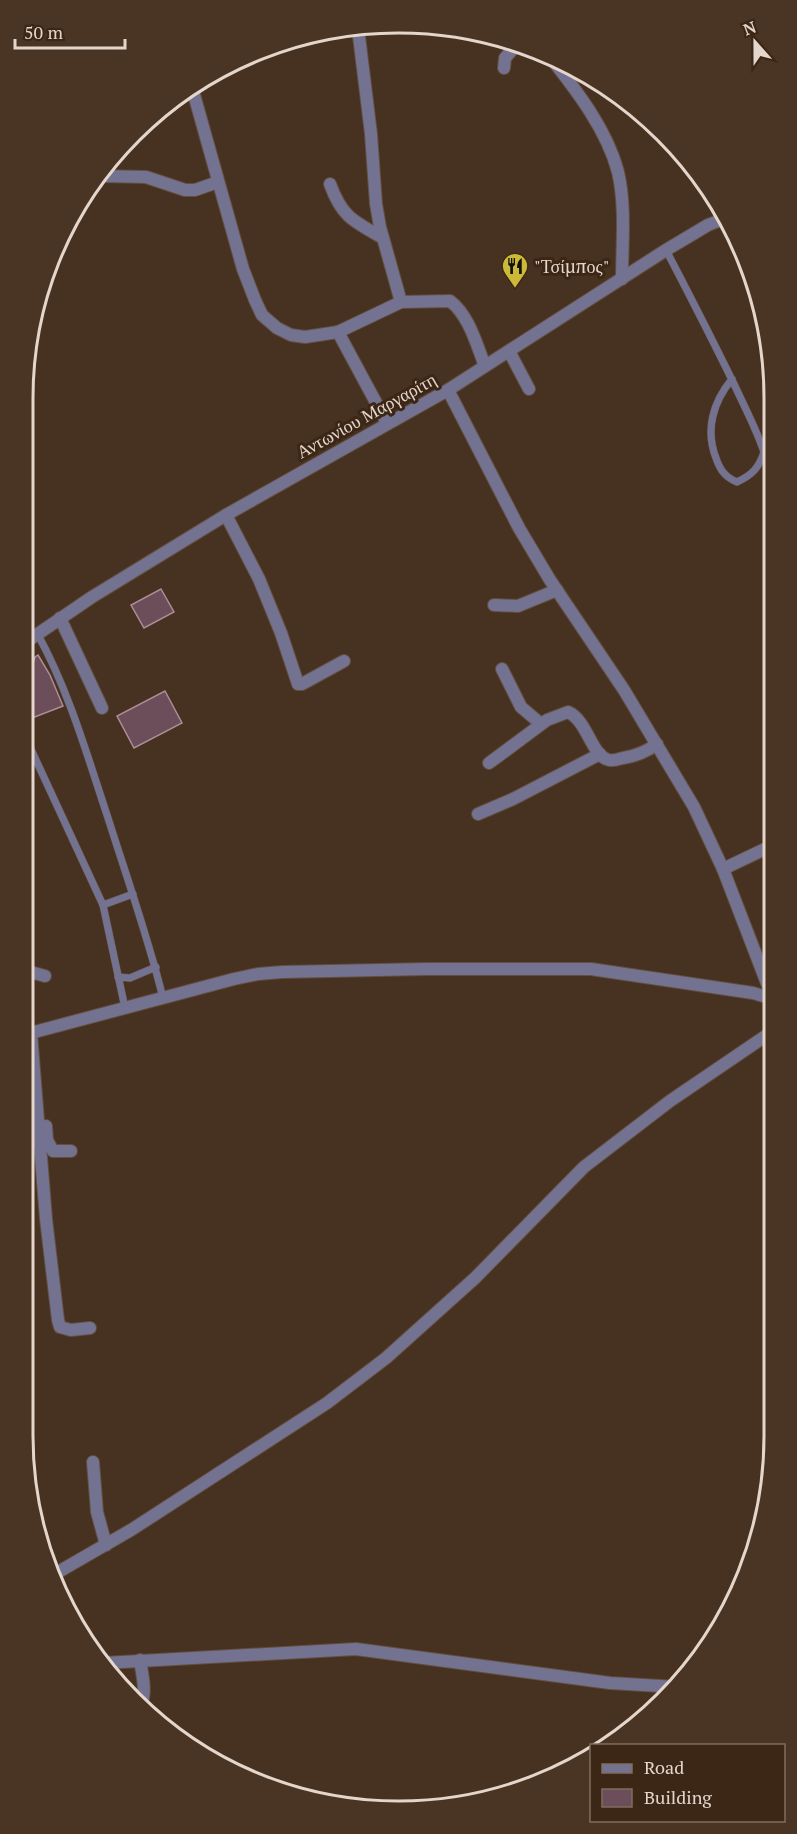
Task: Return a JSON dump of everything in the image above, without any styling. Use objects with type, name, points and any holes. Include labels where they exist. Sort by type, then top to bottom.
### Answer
[{"type":"street","points":[[359,35],[371,134],[376,204],[401,302]]},
{"type":"street","points":[[504,68],[505,58],[511,51]]},
{"type":"street","points":[[563,72],[601,129],[619,174],[622,198],[622,279]]},
{"type":"street","points":[[194,96],[243,269],[262,315],[277,328],[291,335],[305,337],[338,332],[401,302],[450,301],[456,305],[466,321],[486,366]]},
{"type":"street","points":[[109,176],[146,177],[185,190],[195,190],[218,182]]},
{"type":"street","points":[[330,184],[337,204],[344,213],[383,238]]},
{"type":"street","name":"Αντωνίου Μαργαρίτη","points":[[33,638],[92,597],[226,515],[448,390],[666,250],[718,221]]},
{"type":"street","points":[[338,332],[387,423]]},
{"type":"street","points":[[509,351],[529,389]]},
{"type":"street","points":[[448,390],[519,528],[557,590],[624,690],[694,807],[723,869],[764,976]]},
{"type":"street","points":[[226,515],[259,579],[281,633],[298,684],[344,661]]},
{"type":"street","points":[[494,605],[518,606],[557,590]]},
{"type":"street","points":[[60,618],[102,708]]},
{"type":"street","points":[[502,669],[521,707],[541,724]]},
{"type":"street","points":[[489,763],[541,724],[568,712],[574,715],[600,754],[610,760],[645,752],[657,744]]},
{"type":"street","points":[[478,814],[513,799],[600,754]]},
{"type":"street","points":[[723,869],[764,849]]},
{"type":"street","points":[[33,1031],[258,974],[438,969],[591,969],[764,996]]},
{"type":"street","points":[[33,973],[45,976]]},
{"type":"street","points":[[59,1571],[131,1530],[336,1397],[386,1358],[475,1278],[584,1167],[670,1101],[764,1037]]},
{"type":"street","points":[[33,1046],[47,1140],[53,1150],[70,1151]]},
{"type":"street","points":[[33,1057],[46,1219],[58,1320],[60,1327],[90,1328]]},
{"type":"street","points":[[93,1462],[98,1512],[106,1545]]},
{"type":"street","points":[[113,1662],[356,1649],[610,1683],[664,1686]]},
{"type":"street","points":[[140,1660],[143,1697]]},
{"type":"lane","points":[[666,250],[732,379],[764,452],[756,470],[749,477],[737,482],[726,477],[718,465],[712,448],[710,428],[714,408],[721,392],[732,379]]},
{"type":"lane","points":[[37,633],[54,664],[65,692],[133,894],[156,967],[163,998]]},
{"type":"lane","points":[[33,755],[103,905],[125,1008]]},
{"type":"lane","points":[[103,905],[133,894]]},
{"type":"lane","points":[[118,977],[130,978],[156,967]]},
{"type":"building","points":[[161,589],[174,612],[144,628],[131,605]]},
{"type":"building","points":[[38,655],[50,675],[63,706],[33,718],[33,664]]},
{"type":"building","points":[[165,691],[182,723],[134,748],[117,716]]},
{"type":"place","name":"\"Τσίμπος\"","points":[[515,289]]}]
